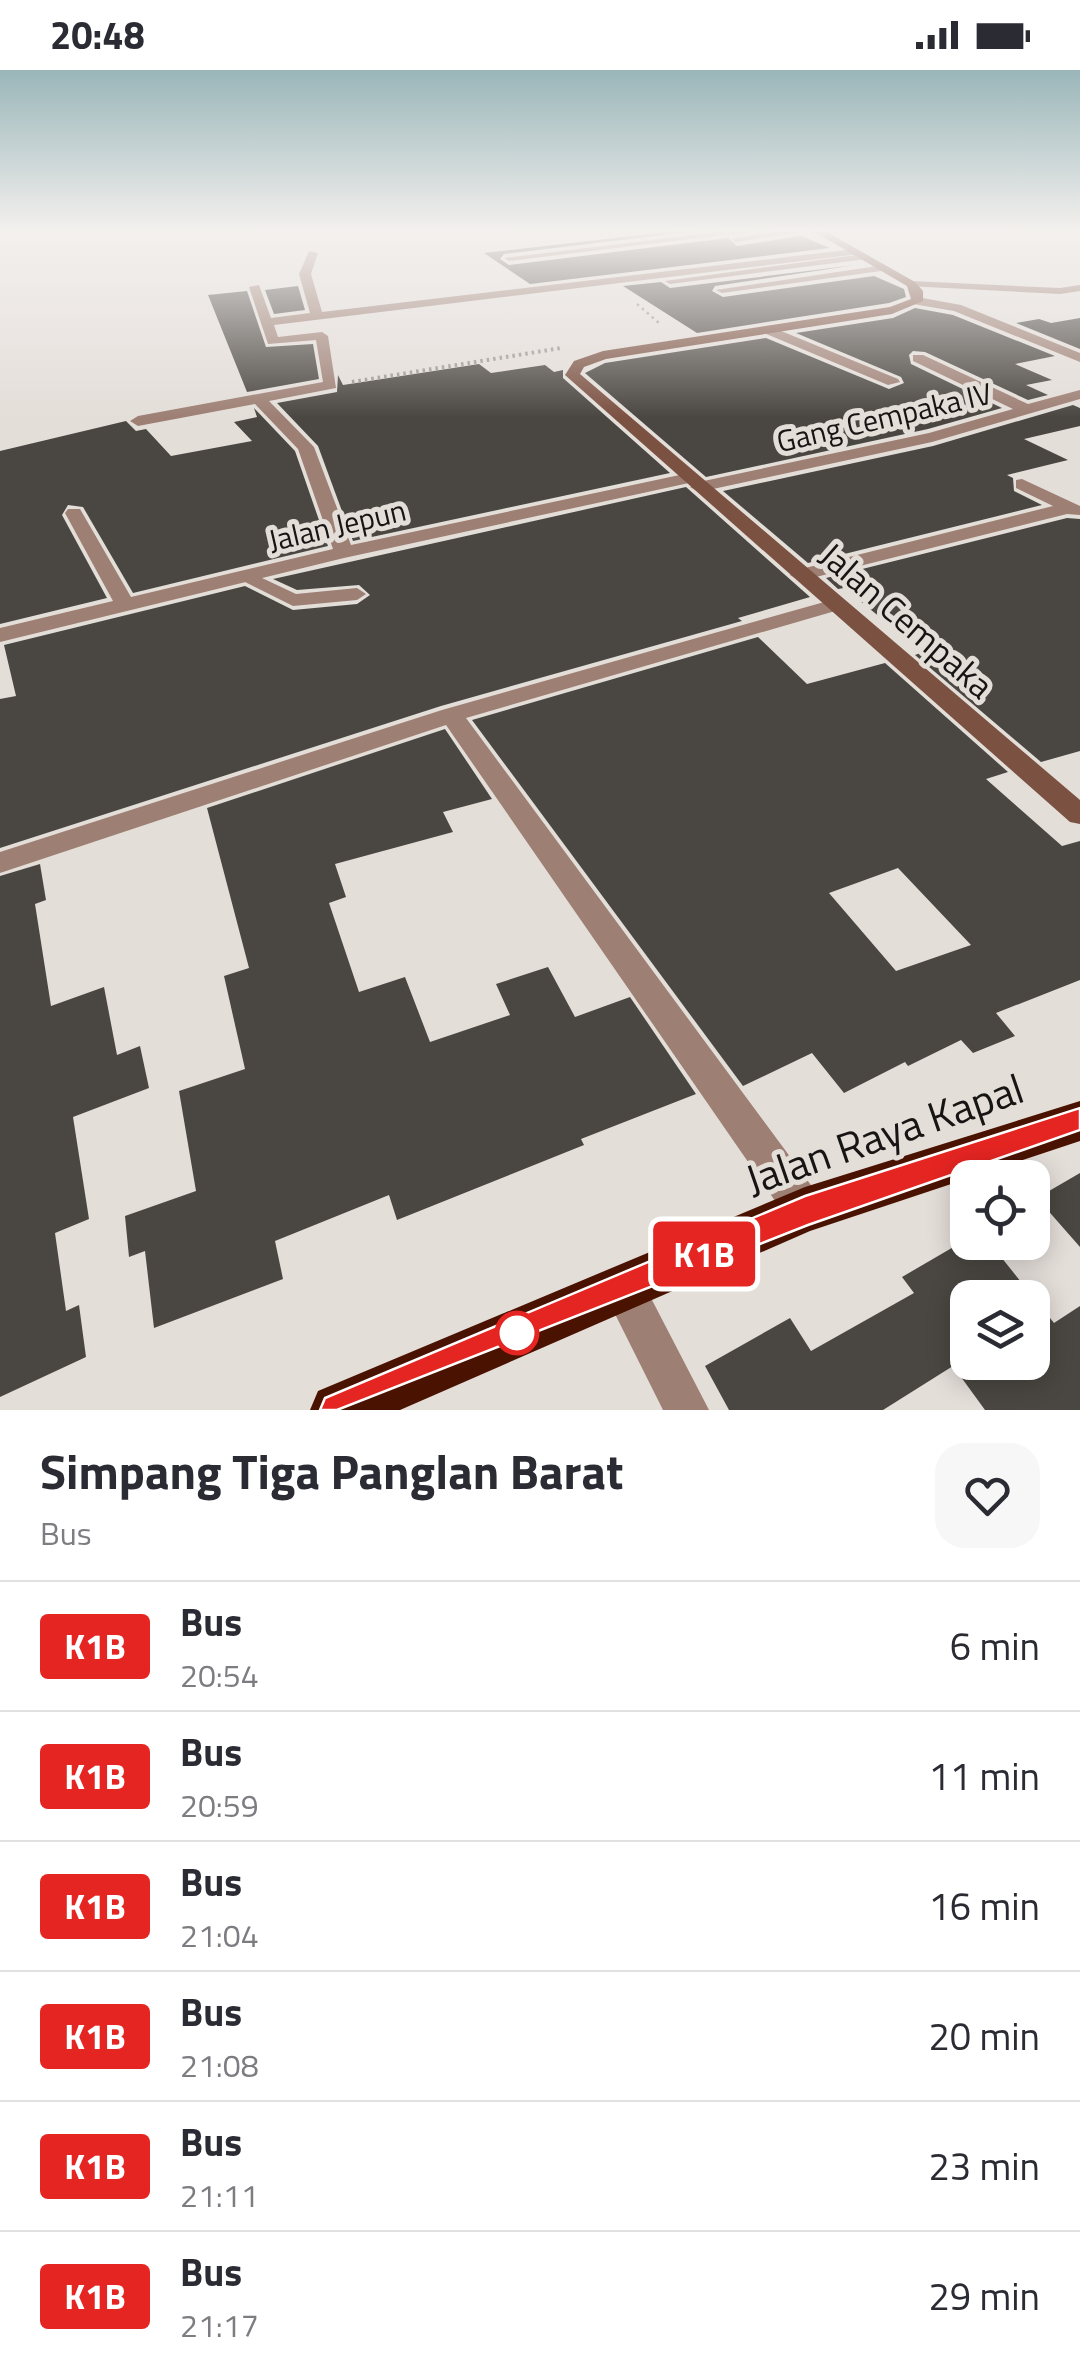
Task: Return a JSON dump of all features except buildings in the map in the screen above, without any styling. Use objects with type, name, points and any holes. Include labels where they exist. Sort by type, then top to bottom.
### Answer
[{"type":"highway","name":"Jalan Raya Kapal","points":[[337,1410],[805,1210],[1080,1121]]},
{"type":"street","points":[[138,420],[330,385],[322,336],[273,341],[257,294]]},
{"type":"street","points":[[310,294],[317,317]]},
{"type":"street","points":[[267,322],[519,294]]},
{"type":"street","points":[[769,330],[892,310],[913,294]]},
{"type":"street","points":[[919,294],[1080,358]]},
{"type":"street","points":[[769,330],[892,382]]},
{"type":"street","name":"Jalan Cempaka","points":[[769,330],[603,355],[574,370],[572,375],[1080,815]]},
{"type":"street","points":[[918,358],[1030,412]]},
{"type":"street","name":"Gang Cempaka IV","points":[[694,483],[1030,412],[1080,394]]},
{"type":"street","points":[[260,399],[306,447],[344,552]]},
{"type":"street","name":"Jalan Jepun","points":[[0,635],[344,552],[694,483]]},
{"type":"street","points":[[1022,484],[1074,510]]},
{"type":"street","points":[[800,575],[1074,510]]},
{"type":"street","points":[[74,513],[125,604]]},
{"type":"street","points":[[0,863],[451,715],[835,606]]},
{"type":"street","points":[[451,715],[805,1210]]},
{"type":"street","points":[[623,1288],[687,1410]]},
{"type":"lane","points":[[247,576],[293,600],[357,594]]},
{"type":"path","points":[[330,385],[561,348]]},
{"type":"bus line","name":"K1B","points":[[337,1410],[805,1210],[1080,1121]]}]
